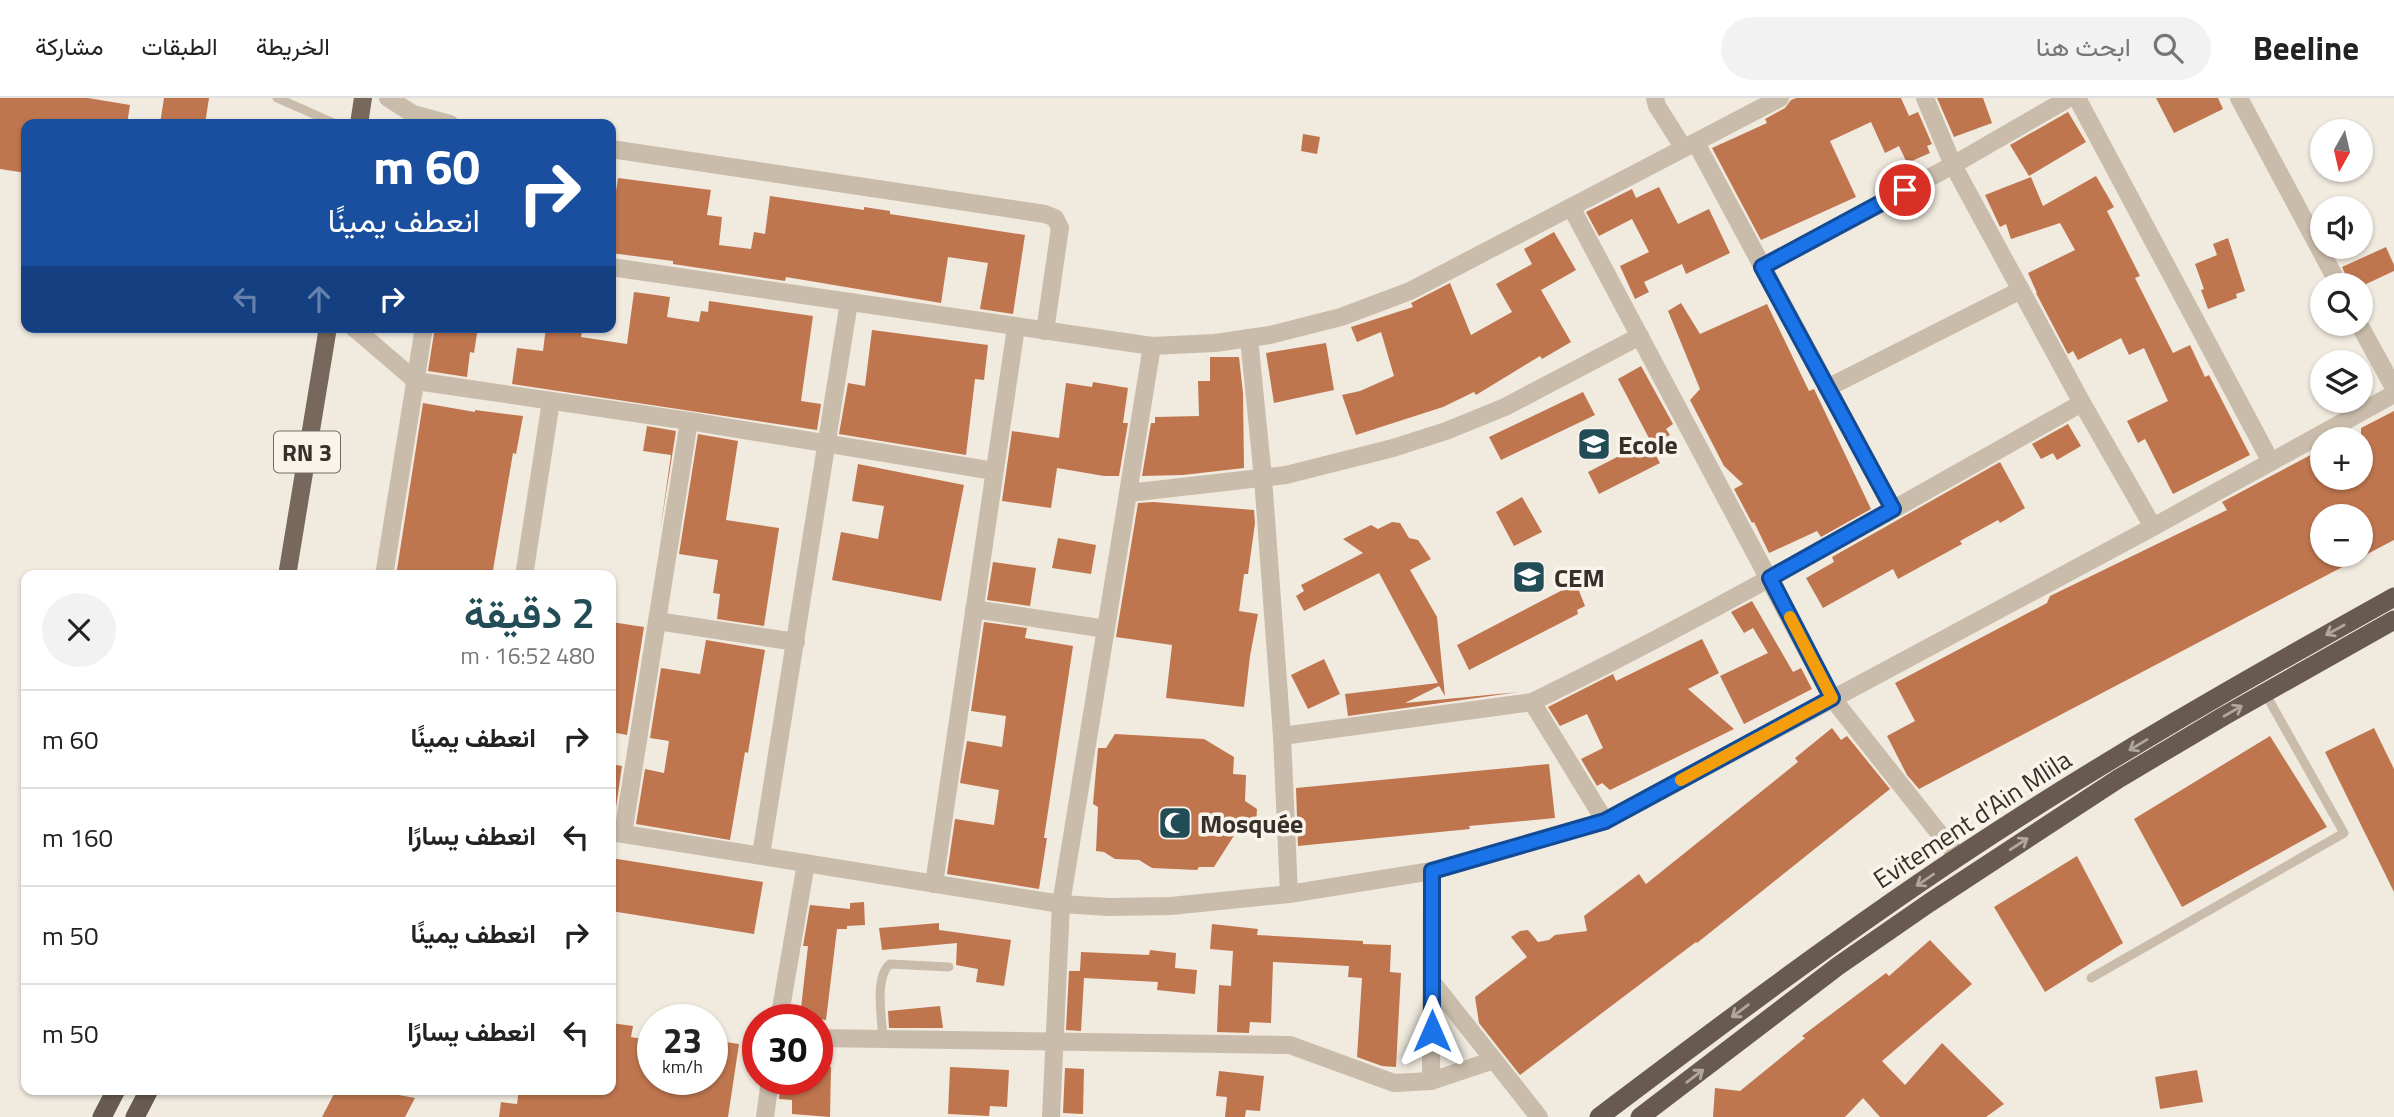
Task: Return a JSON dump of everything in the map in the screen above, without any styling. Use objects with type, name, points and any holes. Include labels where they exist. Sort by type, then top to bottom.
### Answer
[{"type":"highway","name":"Evitement d'Ain Mlila","points":[[1599,1117],[1825,948],[1958,857],[2237,685],[2394,597]]},
{"type":"highway","name":"Evitement d'Ain Mlila","points":[[1640,1117],[1838,966],[1929,903],[2118,779],[2394,620]]},
{"type":"highway","points":[[102,1117],[113,1095]]},
{"type":"highway","points":[[135,1117],[146,1095]]},
{"type":"main road","points":[[360,119],[363,98]]},
{"type":"main road","name":"RN 3","points":[[287,570],[327,333]]},
{"type":"street","points":[[388,98],[413,114],[432,119]]},
{"type":"street","points":[[1655,98],[1657,107],[1690,145],[1762,267],[1893,509]]},
{"type":"street","points":[[616,268],[1152,346],[1215,343],[1270,335],[1342,317],[1410,291],[1780,98]]},
{"type":"street","points":[[1925,98],[1953,165],[2082,403],[2153,527]]},
{"type":"street","points":[[1762,267],[1953,165],[2069,98]]},
{"type":"street","points":[[2077,98],[2271,461]]},
{"type":"street","points":[[2239,98],[2333,273]]},
{"type":"street","points":[[616,150],[1045,214],[1055,218],[1060,228],[1045,331]]},
{"type":"street","points":[[1571,206],[1832,698],[1958,857]]},
{"type":"street","points":[[1827,388],[2021,290]]},
{"type":"street","points":[[761,855],[849,302]]},
{"type":"street","points":[[934,884],[1016,327]]},
{"type":"street","points":[[360,333],[416,381],[689,421],[994,471]]},
{"type":"street","points":[[385,570],[423,333]]},
{"type":"street","points":[[1129,494],[1286,475],[1393,448],[1446,431],[1505,407],[1640,336]]},
{"type":"street","points":[[2366,336],[2394,388]]},
{"type":"street","points":[[1249,338],[1263,478],[1282,736],[1289,894]]},
{"type":"street","points":[[1051,1117],[1061,904],[1152,346]]},
{"type":"street","points":[[689,421],[657,621],[617,833],[1061,904],[1109,907],[1171,906],[1289,894],[1432,871],[1605,821],[2153,527],[2394,394]]},
{"type":"street","points":[[525,570],[551,401]]},
{"type":"street","points":[[1282,736],[1532,702],[1770,578],[2082,403]]},
{"type":"street","points":[[974,609],[1106,629]]},
{"type":"street","points":[[657,621],[796,642]]},
{"type":"street","points":[[1532,702],[1605,821]]},
{"type":"street","points":[[782,1004],[806,863]]},
{"type":"street","points":[[1431,1081],[1432,871]]},
{"type":"street","points":[[1432,982],[1539,1117]]},
{"type":"street","points":[[833,1038],[1290,1045],[1394,1083],[1431,1081],[1494,1060]]},
{"type":"street","points":[[765,1117],[768,1095]]},
{"type":"lane","points":[[277,98],[325,119]]},
{"type":"lane","points":[[2091,978],[2344,833],[2265,693]]},
{"type":"lane","points":[[883,1039],[883,970],[890,964],[949,967]]},
{"type":"building","points":[[0,98],[88,98],[130,105],[128,119],[21,119],[21,172],[0,169]]},
{"type":"building","points":[[164,98],[209,98],[206,119],[161,119]]},
{"type":"building","points":[[1796,98],[1901,98],[1909,116],[1918,112],[1932,144],[1927,146],[1930,153],[1907,163],[1899,146],[1885,153],[1871,122],[1830,141],[1856,197],[1761,240],[1712,148],[1767,123],[1765,119],[1785,108]]},
{"type":"building","points":[[1937,98],[1983,98],[1992,123],[1954,137]]},
{"type":"building","points":[[2156,98],[2218,98],[2223,109],[2174,133]]},
{"type":"building","points":[[2068,112],[2086,142],[2029,176],[2010,145]]},
{"type":"building","points":[[1303,134],[1320,137],[1317,154],[1301,151]]},
{"type":"building","points":[[2096,176],[2114,207],[2107,211],[2140,276],[2135,278],[2173,353],[2190,345],[2205,377],[2209,375],[2250,455],[2173,494],[2145,439],[2138,443],[2127,421],[2168,401],[2144,348],[2129,355],[2121,338],[2078,360],[2073,351],[2068,354],[2028,273],[2075,250],[2060,223],[2011,239],[2006,224],[2000,227],[1985,195],[2031,177],[2043,206]]},
{"type":"building","points":[[618,178],[711,190],[707,215],[722,217],[719,245],[751,249],[754,232],[765,234],[770,196],[864,210],[864,207],[890,211],[890,214],[1025,235],[1013,314],[980,309],[988,263],[948,257],[941,303],[786,277],[785,281],[616,254]]},
{"type":"building","points":[[1659,187],[1678,224],[1709,209],[1730,253],[1686,274],[1682,264],[1644,282],[1649,292],[1635,299],[1620,266],[1649,252],[1632,219],[1599,236],[1586,212],[1632,189],[1636,198]]},
{"type":"building","points":[[1554,232],[1576,270],[1541,290],[1571,342],[1542,359],[1540,356],[1476,395],[1474,392],[1443,407],[1356,435],[1342,395],[1360,391],[1394,376],[1381,332],[1357,342],[1351,327],[1413,307],[1411,303],[1450,283],[1471,335],[1512,312],[1496,284],[1532,264],[1524,249]]},
{"type":"building","points":[[2228,238],[2245,291],[2236,294],[2237,298],[2208,309],[2195,264],[2217,255],[2213,244]]},
{"type":"building","points":[[2386,247],[2394,271],[2373,281],[2373,273],[2345,273],[2342,267],[2360,259],[2373,259],[2373,253]]},
{"type":"building","points":[[634,292],[670,297],[667,317],[699,322],[701,311],[708,312],[709,301],[813,316],[801,401],[821,404],[817,430],[512,384],[517,348],[543,351],[545,333],[582,333],[581,337],[627,344]]},
{"type":"building","points":[[1681,303],[1700,334],[1767,304],[1809,391],[1814,389],[1871,509],[1821,537],[1817,531],[1769,553],[1734,489],[1743,484],[1724,466],[1690,400],[1700,389],[1668,311]]},
{"type":"building","points":[[872,330],[988,345],[984,380],[975,379],[966,455],[839,434],[848,383],[865,386]]},
{"type":"building","points":[[434,333],[477,333],[474,353],[470,352],[467,377],[428,371]]},
{"type":"building","points":[[1326,343],[1334,390],[1274,403],[1266,353]]},
{"type":"building","points":[[1210,357],[1239,357],[1243,393],[1244,468],[1183,475],[1142,476],[1151,423],[1155,423],[1155,417],[1199,416],[1198,381],[1210,381]]},
{"type":"building","points":[[1641,366],[1673,424],[1666,429],[1670,435],[1652,444],[1618,379]]},
{"type":"building","points":[[1093,382],[1128,388],[1123,423],[1128,423],[1119,476],[1057,468],[1051,508],[1002,501],[1012,431],[1059,438],[1066,383],[1092,387]]},
{"type":"building","points":[[1583,392],[1595,415],[1501,460],[1489,437]]},
{"type":"building","points":[[423,403],[475,412],[523,416],[516,454],[513,453],[493,570],[397,570]]},
{"type":"building","points":[[2394,411],[2394,540],[2373,551],[2373,504],[2310,504],[2310,567],[2342,567],[1919,789],[1907,775],[1887,736],[1915,721],[1895,683],[2047,603],[2050,596],[2227,510],[2222,502],[2310,455],[2310,490],[2373,490],[2373,427],[2363,427]]},
{"type":"building","points":[[2068,424],[2081,446],[2057,460],[2053,453],[2041,459],[2032,444]]},
{"type":"building","points":[[647,426],[676,431],[660,532],[671,455],[643,451]]},
{"type":"building","points":[[698,434],[738,441],[726,520],[779,528],[764,626],[717,619],[720,594],[713,593],[718,560],[679,554]]},
{"type":"building","points":[[1648,441],[1660,463],[1599,494],[1588,472]]},
{"type":"building","points":[[2000,462],[2025,508],[1960,541],[1962,544],[1898,579],[1893,569],[1823,608],[1806,578],[1834,562],[1832,557]]},
{"type":"building","points":[[858,464],[964,485],[941,601],[832,580],[841,532],[878,539],[884,506],[852,501]]},
{"type":"building","points":[[1522,497],[1542,532],[1514,546],[1496,512]]},
{"type":"building","points":[[1138,503],[1254,510],[1255,523],[1248,574],[1244,574],[1239,611],[1258,614],[1244,707],[1166,698],[1172,645],[1116,637]]},
{"type":"building","points":[[1392,522],[1400,523],[1409,538],[1418,540],[1431,559],[1410,570],[1437,617],[1445,696],[1439,686],[1405,703],[1519,692],[1348,716],[1345,694],[1438,683],[1379,573],[1304,611],[1296,596],[1304,591],[1301,585],[1363,553],[1343,539],[1371,525],[1378,529]]},
{"type":"building","points":[[1058,538],[1096,545],[1091,574],[1052,568]]},
{"type":"building","points":[[993,562],[1036,568],[1030,606],[987,600]]},
{"type":"building","points":[[1576,583],[1585,606],[1577,610],[1578,614],[1469,670],[1457,645]]},
{"type":"building","points":[[1752,601],[1793,672],[1801,668],[1812,689],[1744,724],[1720,676],[1768,653],[1753,628],[1744,633],[1731,612]]},
{"type":"building","points":[[984,622],[1027,628],[1025,638],[1073,646],[1044,838],[1047,838],[1039,889],[947,874],[955,819],[994,825],[999,790],[960,783],[967,741],[1002,747],[1006,716],[971,711]]},
{"type":"building","points":[[616,623],[644,627],[627,735],[616,733]]},
{"type":"building","points":[[1702,639],[1719,673],[1688,689],[1734,729],[1610,790],[1602,783],[1597,786],[1581,759],[1603,748],[1587,714],[1560,726],[1548,707],[1613,674],[1616,681]]},
{"type":"building","points":[[706,640],[765,650],[730,840],[636,824],[645,769],[664,773],[669,741],[650,738],[661,668],[700,674]]},
{"type":"building","points":[[1324,659],[1340,694],[1308,709],[1291,675]]},
{"type":"building","points":[[1832,728],[1841,740],[1847,736],[1890,789],[1697,943],[1520,1075],[1479,1023],[1475,997],[1527,957],[1511,937],[1520,931],[1528,930],[1538,942],[1549,940],[1555,935],[1587,931],[1584,916],[1639,874],[1646,884],[1798,762],[1795,758]]},
{"type":"building","points":[[2374,728],[2394,769],[2394,892],[2325,752]]},
{"type":"building","name":"Mosquée","points":[[1115,734],[1204,739],[1234,757],[1233,774],[1246,775],[1245,801],[1257,809],[1256,824],[1242,823],[1214,867],[1199,867],[1197,870],[1152,868],[1139,860],[1115,859],[1104,852],[1096,851],[1098,807],[1093,804],[1098,748],[1106,748]]},
{"type":"building","points":[[2270,736],[2327,827],[2182,907],[2134,819]]},
{"type":"building","points":[[1549,764],[1555,818],[1298,846],[1296,788]]},
{"type":"building","points":[[616,765],[622,766],[616,807]]},
{"type":"building","points":[[2077,856],[2123,943],[2045,992],[1994,907]]},
{"type":"building","points":[[616,859],[763,882],[754,934],[616,912]]},
{"type":"building","points":[[864,902],[865,925],[837,929],[828,1004],[801,1004],[808,946],[803,946],[810,905],[850,909],[850,903]]},
{"type":"building","points":[[939,923],[939,930],[1011,940],[1004,986],[976,982],[978,969],[956,965],[957,943],[882,950],[879,928]]},
{"type":"building","points":[[1212,924],[1258,929],[1257,935],[1391,945],[1390,972],[1401,973],[1396,1067],[1382,1066],[1357,1057],[1362,978],[1348,977],[1349,966],[1273,962],[1271,1023],[1250,1022],[1249,1033],[1217,1032],[1219,985],[1231,986],[1233,951],[1210,949]]},
{"type":"building","points":[[1930,940],[1972,984],[1882,1061],[1905,1085],[1942,1043],[2004,1104],[1986,1117],[1880,1117],[1863,1098],[1845,1117],[1713,1117],[1715,1088],[1740,1091],[1805,1038],[1802,1036],[1886,973],[1889,976]]},
{"type":"building","points":[[1150,950],[1176,953],[1175,968],[1197,970],[1195,994],[1157,990],[1158,982],[1084,978],[1081,1031],[1066,1030],[1069,971],[1080,971],[1081,952],[1149,955]]},
{"type":"building","points":[[940,1006],[943,1028],[889,1028],[888,1011]]},
{"type":"building","points":[[616,1024],[633,1026],[631,1037],[637,1038],[637,1095],[728,1095],[728,1042],[739,1044],[728,1117],[499,1117],[501,1102],[517,1104],[518,1095],[616,1095]]},
{"type":"building","points":[[950,1067],[1009,1070],[1007,1107],[990,1106],[989,1116],[948,1114]]},
{"type":"building","points":[[1065,1068],[1084,1069],[1083,1114],[1063,1113]]},
{"type":"building","points":[[2197,1070],[2203,1102],[2160,1109],[2155,1077]]},
{"type":"building","points":[[1219,1071],[1264,1076],[1260,1111],[1246,1110],[1245,1117],[1225,1117],[1227,1097],[1216,1096]]},
{"type":"building","points":[[333,1095],[398,1095],[415,1098],[405,1117],[322,1117]]},
{"type":"building","points":[[779,1095],[830,1095],[830,1117],[792,1114],[792,1100],[779,1099]]},
{"type":"slow traffic","points":[[1681,780],[1832,698],[1790,617]]},
{"type":"place","name":"Ecole","points":[[1594,444]]},
{"type":"place","name":"CEM","points":[[1529,577]]},
{"type":"place","name":"Mosquée","points":[[1175,823]]},
{"type":"route","points":[[1432,1031],[1432,871],[1605,821],[1832,698],[1770,578],[1893,509],[1762,267],[1905,190]]}]
